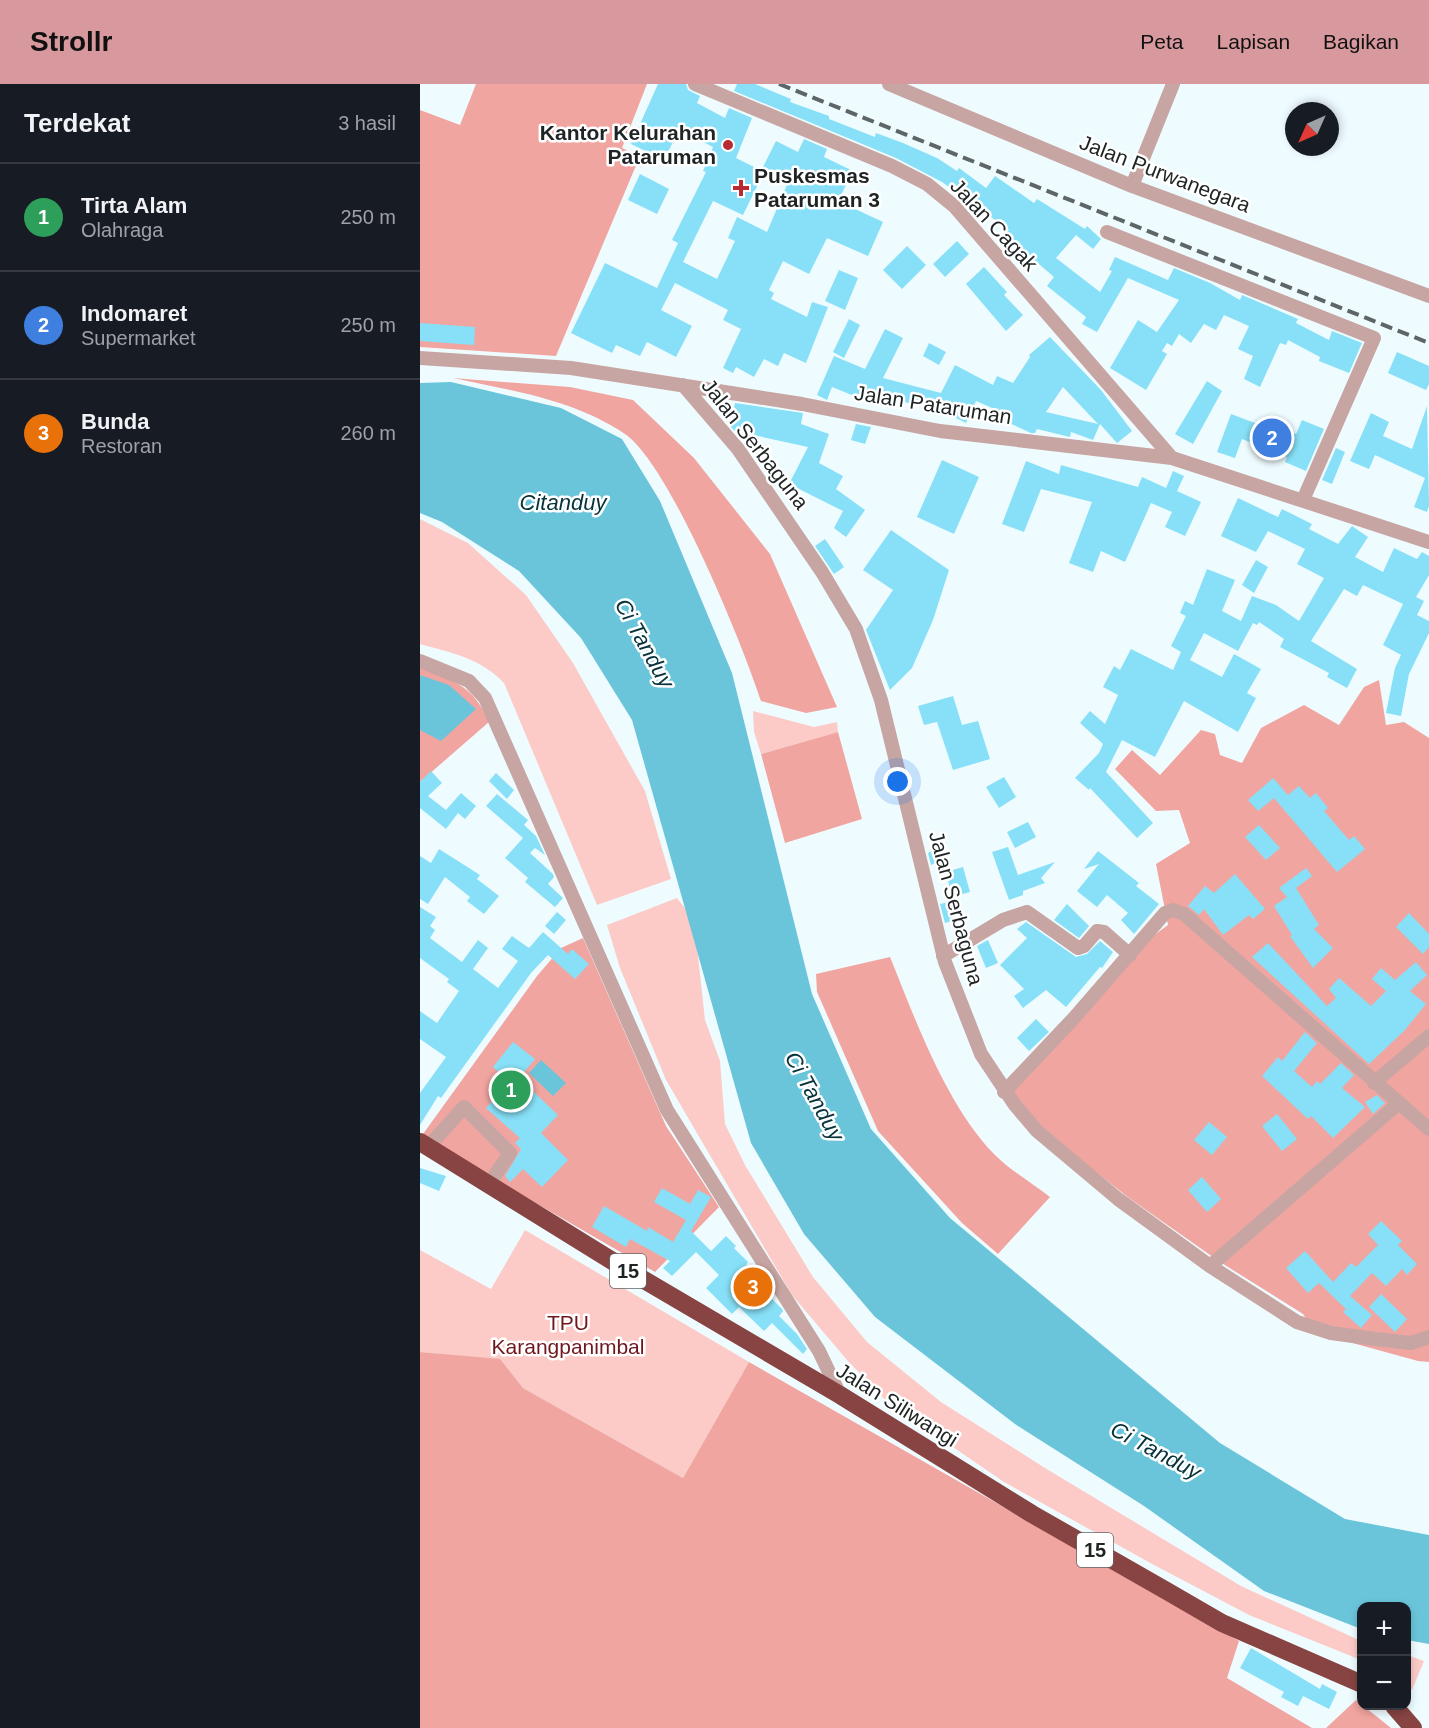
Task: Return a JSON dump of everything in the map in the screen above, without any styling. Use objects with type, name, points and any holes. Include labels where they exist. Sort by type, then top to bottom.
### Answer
[{"type":"highway","name":"Jalan Siliwangi","points":[[425,1144],[622,1267],[840,1395],[1032,1514],[1222,1623],[1357,1682]]},
{"type":"highway","points":[[1397,1710],[1413,1728]]},
{"type":"street","name":"Jalan Cagak","points":[[695,84],[892,166],[927,184],[954,206],[1172,458]]},
{"type":"street","name":"Jalan Purwanegara","points":[[889,84],[1132,186],[1429,296]]},
{"type":"street","points":[[1132,186],[1173,84]]},
{"type":"street","points":[[1107,232],[1374,338],[1303,500]]},
{"type":"street","name":"Jalan Pataruman","points":[[420,358],[571,368],[802,404],[940,431],[1172,458],[1429,542]]},
{"type":"street","name":"Jalan Serbaguna","points":[[683,386],[738,449],[822,572],[856,629],[881,700],[943,956],[981,1054],[1004,1092],[1037,1131],[1091,1176],[1210,1266],[1297,1322],[1331,1333],[1411,1343],[1429,1337]]},
{"type":"street","points":[[420,661],[469,681],[485,698],[667,1110],[819,1351],[840,1395]]},
{"type":"street","points":[[1004,1092],[1130,955],[1165,913],[1173,910],[1184,914],[1429,1129]]},
{"type":"street","points":[[943,956],[1003,920],[1027,912],[1078,948],[1097,931],[1104,932],[1130,955]]},
{"type":"street","points":[[1374,1083],[1429,1036]]},
{"type":"street","points":[[1210,1266],[1399,1103]]},
{"type":"street","points":[[425,1144],[464,1107],[510,1153],[489,1184]]},
{"type":"green space","points":[[420,519],[468,543],[526,595],[573,663],[645,791],[671,879],[597,905],[504,683],[475,662],[420,644]]},
{"type":"green space","points":[[753,711],[814,727],[837,722],[838,732],[761,754],[754,732]]},
{"type":"green space","points":[[677,898],[694,920],[705,1020],[720,1061],[725,1124],[745,1165],[813,1277],[867,1342],[941,1402],[1045,1468],[1241,1586],[1357,1639],[1357,1658],[1249,1615],[1154,1565],[1004,1482],[887,1402],[847,1360],[792,1295],[666,1080],[620,968],[607,925]]},
{"type":"green space","name":"TPU Karangpanimbal","points":[[525,1230],[749,1362],[683,1478],[523,1388],[500,1360],[420,1352],[420,1250],[491,1289]]},
{"type":"green space","points":[[1411,1656],[1424,1661],[1411,1689]]},
{"type":"shaded area","points":[[476,84],[647,84],[622,148],[640,156],[556,356],[420,347],[420,110],[460,125]]},
{"type":"shaded area","points":[[453,378],[570,387],[633,400],[694,458],[770,554],[837,707],[806,713],[761,701],[722,600],[683,517],[663,481],[643,452],[625,434],[585,412],[564,404]]},
{"type":"shaded area","points":[[420,667],[462,686],[476,700],[489,722],[420,782]]},
{"type":"shaded area","points":[[1379,680],[1386,725],[1404,722],[1429,738],[1429,1362],[1316,1333],[1303,1314],[1220,1262],[1129,1198],[1040,1128],[1010,1088],[1142,944],[1168,925],[1156,864],[1190,843],[1179,810],[1156,811],[1115,769],[1132,750],[1160,775],[1201,730],[1215,734],[1220,755],[1242,763],[1261,728],[1304,705],[1339,725],[1364,687]]},
{"type":"shaded area","points":[[838,732],[862,819],[785,843],[761,754]]},
{"type":"shaded area","points":[[583,938],[666,1126],[719,1207],[655,1272],[489,1176],[423,1134],[537,976],[561,948]]},
{"type":"shaded area","points":[[890,957],[934,1061],[947,1087],[977,1135],[1015,1172],[1050,1197],[998,1254],[962,1223],[878,1131],[817,992],[816,974]]},
{"type":"shaded area","points":[[420,1352],[500,1359],[523,1388],[683,1478],[749,1362],[1239,1641],[1227,1678],[1312,1728],[420,1728]]},
{"type":"shaded area","points":[[1356,1700],[1357,1710],[1368,1710],[1391,1728],[1326,1728]]},
{"type":"water","name":"Citanduy","points":[[451,382],[561,408],[622,439],[660,501],[732,673],[812,994],[871,1129],[950,1218],[1220,1443],[1345,1519],[1429,1535],[1429,1644],[1411,1641],[1411,1602],[1357,1602],[1357,1627],[1264,1591],[1144,1506],[1015,1424],[875,1317],[804,1234],[751,1143],[632,720],[581,638],[519,571],[442,522],[420,513],[420,383]]},
{"type":"water","points":[[420,675],[449,685],[476,709],[441,741],[420,730]]},
{"type":"water","points":[[541,1060],[566,1083],[553,1096],[529,1073]]},
{"type":"building","points":[[658,84],[686,84],[688,90],[700,96],[697,103],[725,118],[729,108],[752,118],[736,158],[764,172],[743,215],[713,201],[683,262],[717,279],[735,241],[728,238],[737,217],[767,232],[789,180],[763,167],[776,141],[798,152],[804,139],[827,149],[824,157],[853,171],[838,201],[883,222],[868,256],[827,238],[809,274],[783,261],[769,290],[774,293],[771,299],[807,317],[812,302],[828,307],[806,363],[784,353],[778,366],[764,359],[754,377],[736,367],[733,373],[723,368],[741,329],[723,320],[728,310],[675,283],[661,310],[692,326],[676,357],[647,342],[640,356],[616,345],[612,353],[571,333],[605,263],[657,288],[678,243],[672,240],[706,172],[703,171],[713,147],[679,130],[664,160],[631,144]]},
{"type":"building","points":[[737,84],[755,84],[791,99],[790,102],[829,116],[829,119],[875,137],[876,133],[903,143],[937,158],[957,171],[959,168],[986,188],[995,176],[1034,203],[1037,199],[1085,229],[1087,226],[1101,239],[1093,249],[1076,235],[1056,258],[1100,292],[1112,271],[1109,270],[1115,257],[1168,280],[1174,268],[1210,283],[1240,300],[1242,295],[1298,319],[1296,323],[1329,340],[1332,331],[1362,343],[1349,373],[1319,361],[1320,357],[1288,340],[1286,345],[1280,343],[1260,387],[1244,379],[1253,356],[1238,349],[1249,326],[1224,315],[1216,330],[1204,324],[1191,343],[1179,334],[1172,346],[1167,343],[1162,351],[1167,354],[1146,390],[1110,368],[1138,320],[1157,332],[1179,300],[1128,278],[1097,332],[1082,324],[1086,317],[1047,286],[1054,277],[1005,235],[1009,230],[942,182],[896,158],[734,91]]},
{"type":"building","points":[[640,174],[669,189],[657,214],[628,200]]},
{"type":"building","points":[[957,241],[969,254],[945,277],[933,264]]},
{"type":"building","points":[[907,246],[926,265],[902,289],[883,270]]},
{"type":"building","points":[[984,267],[1007,292],[1004,295],[1023,315],[1006,331],[966,284]]},
{"type":"building","points":[[839,270],[858,278],[845,310],[825,301]]},
{"type":"building","points":[[849,319],[860,325],[844,358],[833,352]]},
{"type":"building","points":[[420,323],[475,327],[474,345],[420,341]]},
{"type":"building","points":[[885,329],[903,338],[883,378],[941,393],[955,365],[993,385],[997,376],[1013,383],[1030,357],[1029,355],[1050,337],[1101,390],[1132,431],[1117,443],[1100,424],[1093,440],[1071,432],[1070,437],[1037,429],[1035,433],[1031,433],[996,417],[999,411],[976,401],[966,423],[921,401],[920,406],[867,392],[864,400],[832,387],[827,400],[817,395],[834,356],[865,369]],"holes":[[[1063,387],[1098,424],[1046,412]]]},
{"type":"building","points":[[929,343],[946,352],[939,365],[923,356]]},
{"type":"building","points":[[1397,352],[1429,366],[1429,384],[1426,390],[1388,373]]},
{"type":"building","points":[[1207,381],[1222,391],[1193,444],[1175,434]]},
{"type":"building","points":[[735,403],[803,413],[801,424],[829,434],[819,463],[843,476],[836,489],[865,510],[846,537],[834,528],[843,511],[789,484],[808,447],[735,431],[730,426]]},
{"type":"building","points":[[1427,406],[1429,506],[1427,512],[1414,507],[1425,478],[1375,455],[1369,469],[1350,461],[1371,413],[1389,422],[1383,436],[1412,449]]},
{"type":"building","points":[[1231,414],[1263,426],[1264,421],[1296,434],[1302,420],[1324,429],[1306,471],[1285,462],[1287,457],[1242,439],[1235,458],[1217,452]]},
{"type":"building","points":[[856,424],[871,427],[865,444],[851,440]]},
{"type":"building","points":[[1336,448],[1345,452],[1332,484],[1322,480]]},
{"type":"building","points":[[942,460],[979,477],[954,534],[917,517]]},
{"type":"building","points":[[1026,461],[1059,474],[1061,465],[1138,487],[1142,477],[1166,488],[1173,471],[1184,476],[1177,491],[1201,502],[1185,536],[1165,527],[1172,512],[1151,503],[1125,562],[1101,551],[1093,572],[1069,563],[1092,502],[1041,489],[1024,532],[1002,524]]},
{"type":"building","points":[[1238,498],[1278,517],[1282,509],[1312,524],[1309,529],[1338,544],[1352,526],[1368,537],[1355,557],[1383,572],[1394,548],[1417,559],[1422,552],[1429,556],[1429,575],[1416,597],[1424,601],[1417,615],[1429,621],[1429,633],[1409,674],[1401,716],[1386,713],[1395,668],[1401,655],[1383,645],[1403,604],[1363,585],[1357,596],[1344,589],[1311,641],[1357,669],[1347,688],[1327,677],[1329,673],[1280,647],[1284,639],[1259,622],[1257,625],[1253,623],[1238,651],[1204,633],[1190,660],[1222,677],[1234,654],[1261,669],[1247,693],[1256,698],[1238,732],[1184,701],[1155,757],[1122,740],[1106,772],[1153,823],[1137,838],[1090,788],[1089,790],[1075,778],[1099,753],[1103,744],[1080,723],[1090,711],[1105,724],[1118,695],[1103,687],[1114,666],[1120,670],[1131,649],[1173,670],[1181,652],[1171,646],[1186,616],[1180,613],[1185,601],[1193,605],[1207,569],[1235,580],[1222,611],[1241,621],[1252,596],[1276,605],[1299,621],[1324,578],[1297,564],[1305,549],[1268,531],[1256,552],[1221,536]]},
{"type":"building","points":[[891,530],[949,570],[933,620],[912,668],[890,690],[866,630],[893,590],[863,570]]},
{"type":"building","points":[[825,539],[844,567],[834,574],[815,546]]},
{"type":"building","points":[[1256,560],[1268,567],[1254,593],[1242,585]]},
{"type":"building","points":[[953,696],[962,725],[978,721],[990,759],[953,770],[937,722],[924,725],[918,706]]},
{"type":"building","points":[[431,771],[442,783],[428,796],[446,810],[461,793],[476,806],[465,819],[458,813],[446,829],[420,808],[420,782]]},
{"type":"building","points":[[496,773],[514,790],[507,799],[489,781]]},
{"type":"building","points":[[1004,777],[1016,797],[999,808],[986,787]]},
{"type":"building","points":[[1273,778],[1288,795],[1299,786],[1310,798],[1316,793],[1328,808],[1324,811],[1349,840],[1354,836],[1365,849],[1337,872],[1274,798],[1258,811],[1248,800]]},
{"type":"building","points":[[497,794],[528,820],[524,825],[536,836],[545,855],[535,848],[530,853],[553,874],[554,877],[548,884],[563,898],[555,907],[525,882],[528,878],[505,858],[523,838],[486,806]]},
{"type":"building","points":[[1028,822],[1036,837],[1015,848],[1007,832]]},
{"type":"building","points":[[1259,825],[1280,848],[1266,860],[1245,837]]},
{"type":"building","points":[[941,847],[946,858],[931,865],[928,853]]},
{"type":"building","points":[[1008,847],[1018,875],[1055,862],[1041,878],[1045,883],[1023,891],[1023,895],[1009,900],[992,852]]},
{"type":"building","points":[[439,849],[480,875],[477,879],[499,896],[484,914],[467,901],[470,897],[445,877],[428,904],[420,899],[420,856],[431,863]]},
{"type":"building","points":[[1098,851],[1139,883],[1136,886],[1159,904],[1134,934],[1121,920],[1128,913],[1107,895],[1097,907],[1077,891],[1099,864],[1084,869]]},
{"type":"building","points":[[963,867],[970,892],[952,897],[946,872]]},
{"type":"building","points":[[1306,868],[1312,876],[1296,888],[1319,925],[1314,929],[1333,948],[1313,968],[1290,936],[1292,935],[1274,906],[1287,897],[1279,888]]},
{"type":"building","points":[[1235,874],[1265,909],[1253,919],[1249,915],[1223,935],[1204,909],[1199,915],[1188,906],[1205,886],[1214,893]]},
{"type":"building","points":[[949,902],[955,920],[945,923],[940,904]]},
{"type":"building","points":[[1067,904],[1089,926],[1079,938],[1054,920]]},
{"type":"building","points":[[420,907],[436,917],[430,926],[435,930],[430,938],[462,962],[478,940],[488,948],[473,969],[498,988],[518,961],[502,949],[512,936],[529,948],[543,932],[568,954],[572,949],[589,964],[575,979],[548,955],[531,973],[441,1098],[438,1096],[420,1125],[420,1093],[446,1057],[420,1039],[420,1011],[437,1023],[459,991],[447,982],[449,979],[420,958]]},
{"type":"building","points":[[557,912],[566,920],[554,934],[545,926]]},
{"type":"building","points":[[1409,913],[1429,934],[1429,947],[1423,954],[1396,927]]},
{"type":"building","points":[[1026,922],[1076,957],[1087,954],[1100,941],[1113,952],[1102,968],[1100,967],[1066,1007],[1046,990],[1023,1008],[1014,996],[1024,989],[1000,965],[1027,938],[1017,929]]},
{"type":"building","points":[[988,940],[998,963],[986,968],[977,946]]},
{"type":"building","points":[[1268,943],[1327,1006],[1336,998],[1329,989],[1339,978],[1371,1006],[1386,991],[1372,979],[1381,968],[1395,980],[1416,962],[1427,975],[1410,991],[1426,1004],[1404,1031],[1369,1064],[1252,957]]},
{"type":"building","points":[[1036,1019],[1049,1032],[1029,1051],[1017,1038]]},
{"type":"building","points":[[1305,1032],[1317,1043],[1294,1071],[1312,1087],[1317,1081],[1320,1084],[1341,1063],[1354,1075],[1342,1088],[1365,1107],[1333,1138],[1311,1116],[1308,1119],[1262,1076],[1278,1057],[1282,1061]]},
{"type":"building","points":[[513,1042],[535,1059],[519,1078],[558,1115],[541,1133],[568,1160],[542,1187],[523,1169],[510,1182],[505,1176],[521,1149],[515,1143],[520,1138],[486,1108],[510,1081],[493,1067]]},
{"type":"building","points":[[1377,1095],[1385,1103],[1373,1114],[1365,1102]]},
{"type":"building","points":[[1277,1114],[1297,1139],[1282,1151],[1262,1126]]},
{"type":"building","points":[[1209,1122],[1227,1137],[1212,1155],[1194,1140]]},
{"type":"building","points":[[420,1168],[446,1176],[439,1191],[420,1183]]},
{"type":"building","points":[[1202,1177],[1221,1199],[1207,1212],[1188,1190]]},
{"type":"building","points":[[662,1188],[690,1204],[698,1190],[711,1197],[691,1231],[711,1251],[726,1236],[736,1246],[734,1248],[748,1262],[746,1265],[766,1285],[762,1289],[782,1309],[779,1316],[797,1334],[807,1349],[803,1354],[772,1323],[764,1331],[739,1307],[732,1314],[706,1288],[719,1275],[696,1252],[672,1276],[663,1268],[670,1261],[630,1239],[626,1247],[592,1227],[604,1206],[647,1231],[648,1227],[673,1242],[686,1220],[654,1202]]},
{"type":"building","points":[[1381,1221],[1402,1241],[1398,1245],[1417,1264],[1407,1275],[1402,1269],[1386,1286],[1372,1273],[1350,1296],[1372,1315],[1361,1328],[1343,1312],[1346,1309],[1319,1283],[1308,1293],[1286,1268],[1305,1251],[1333,1282],[1351,1263],[1356,1267],[1378,1245],[1368,1234]]},
{"type":"building","points":[[1381,1294],[1407,1319],[1395,1332],[1369,1307]]},
{"type":"building","points":[[1251,1648],[1320,1689],[1322,1684],[1337,1692],[1329,1709],[1303,1696],[1298,1706],[1281,1697],[1284,1692],[1240,1668]]},
{"type":"railway","points":[[779,84],[1429,343]]},
{"type":"place","name":"Kantor Kelurahan Pataruman","points":[[728,145]]},
{"type":"place","name":"Puskesmas Pataruman 3","points":[[741,188]]},
{"type":"place","name":"Indomaret","points":[[1272,438]]},
{"type":"place","name":"Tirta Alam","points":[[511,1090]]},
{"type":"place","name":"Bunda","points":[[753,1287]]},
{"type":"water label","name":"Ci Tanduy","points":[[645,643]]},
{"type":"water label","name":"Ci Tanduy","points":[[815,1096]]},
{"type":"water label","name":"Ci Tanduy","points":[[1156,1450]]}]
